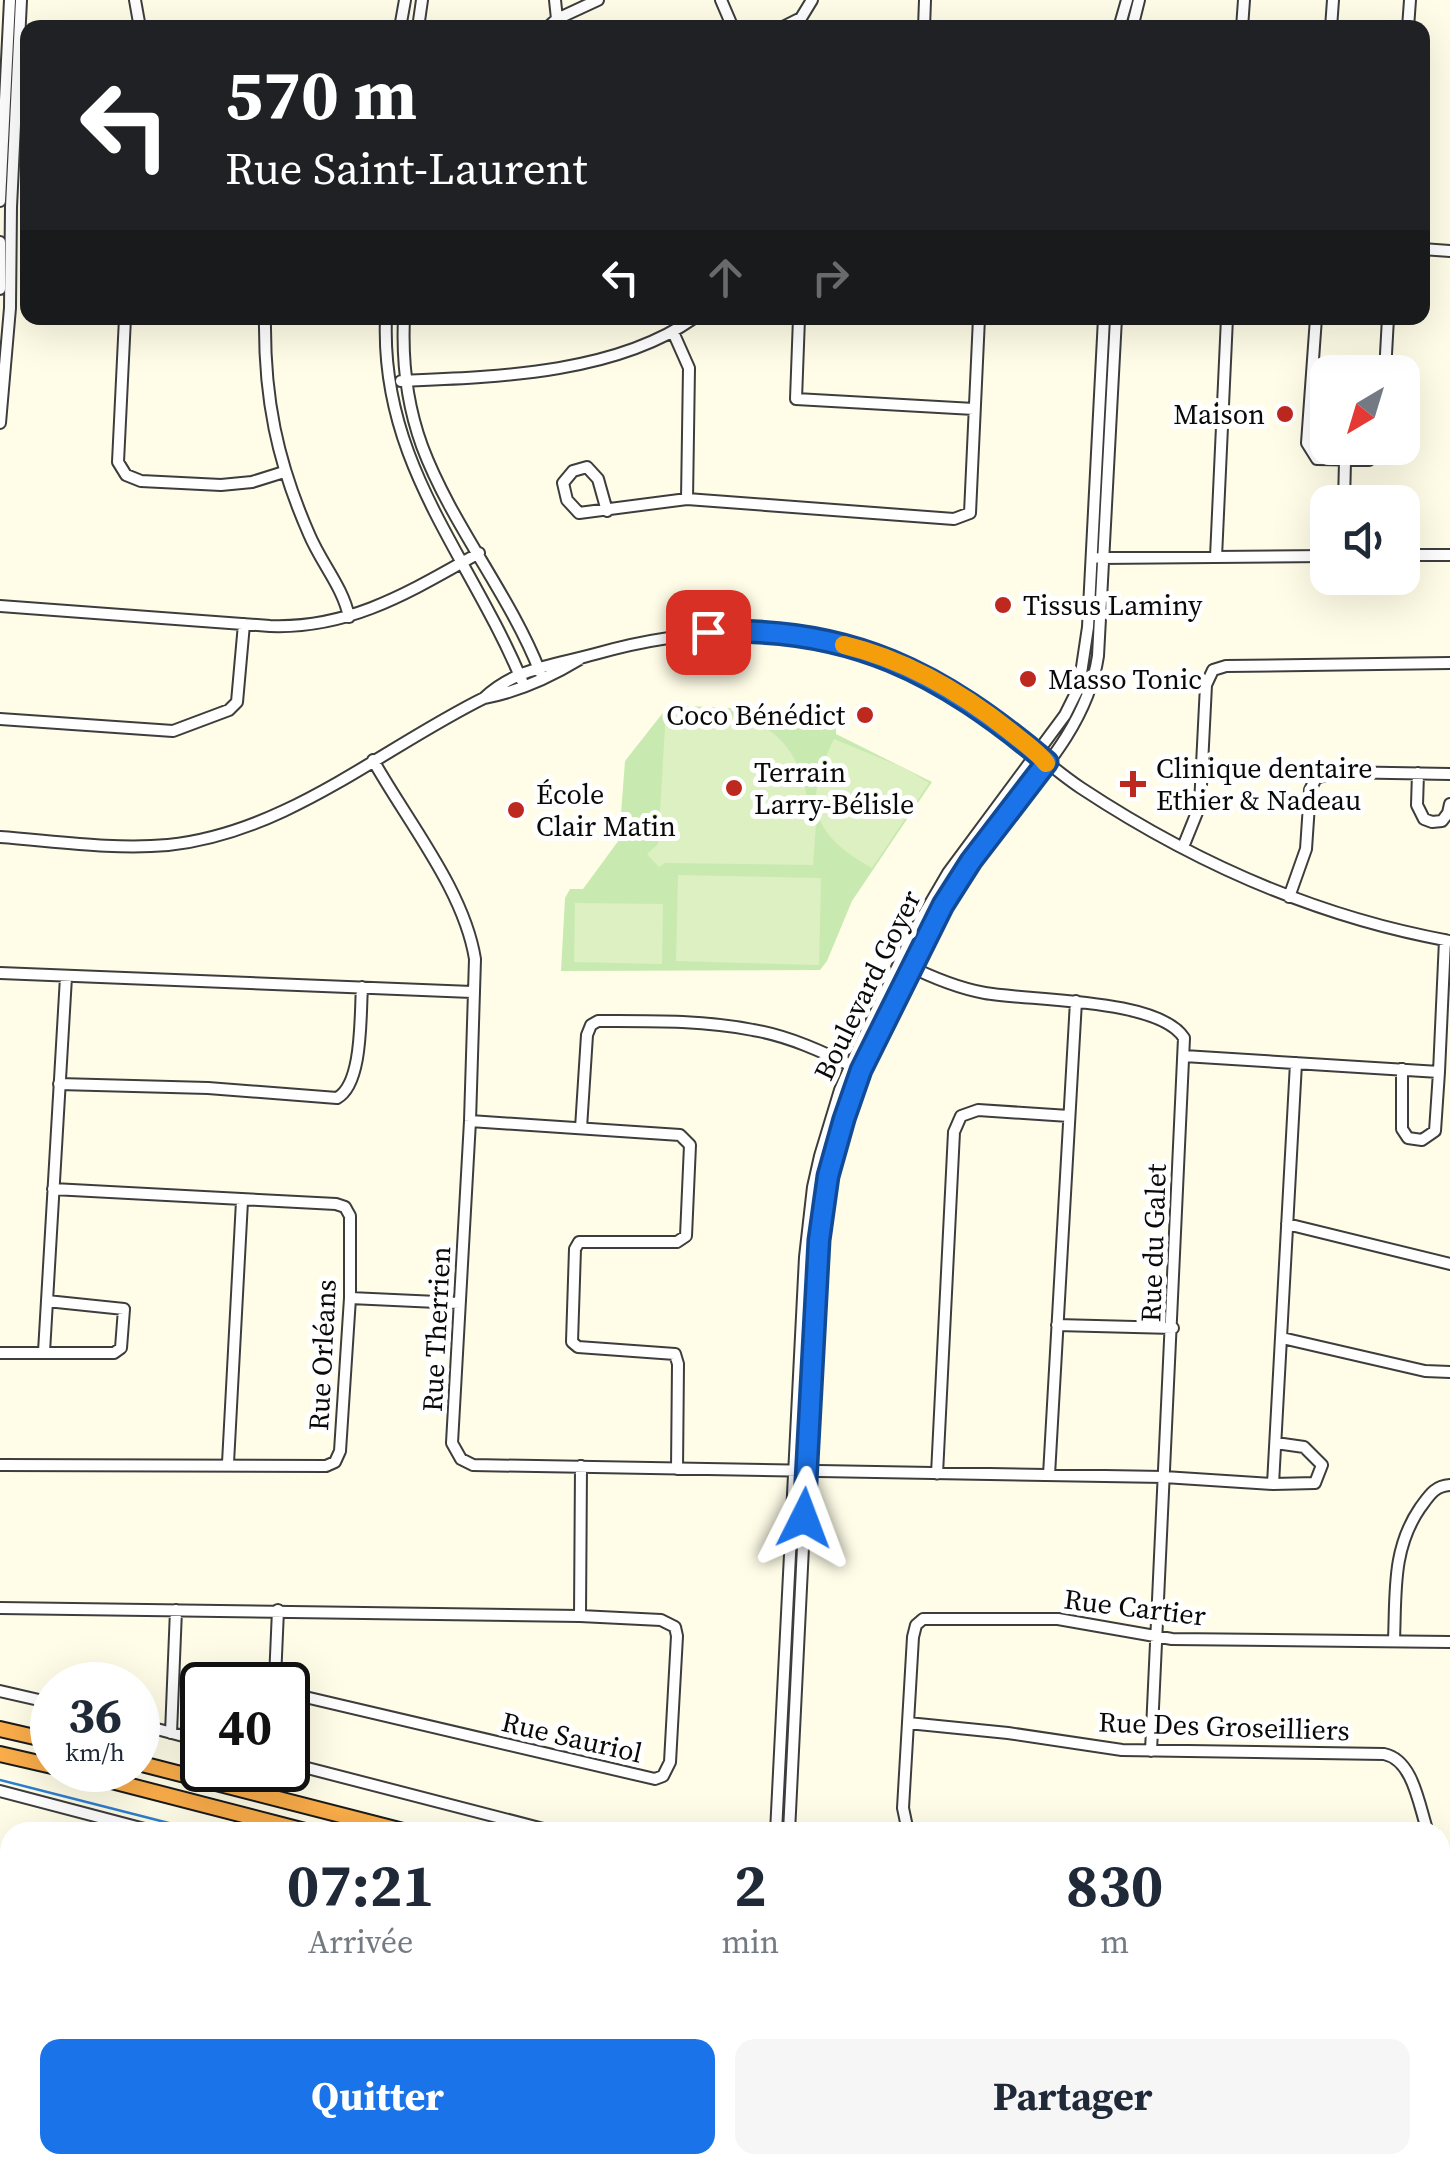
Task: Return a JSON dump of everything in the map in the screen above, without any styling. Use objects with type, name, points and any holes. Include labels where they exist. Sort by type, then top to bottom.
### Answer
[{"type":"highway","points":[[0,1729],[30,1736]]},
{"type":"highway","points":[[0,1754],[30,1761]]},
{"type":"highway","points":[[160,1768],[369,1822]]},
{"type":"highway","points":[[154,1792],[270,1822]]},
{"type":"street","points":[[0,423],[10,308],[10,0]]},
{"type":"street","points":[[0,202],[21,0]]},
{"type":"street","points":[[554,0],[557,19],[598,0]]},
{"type":"street","points":[[797,20],[812,0]]},
{"type":"street","points":[[0,242],[0,289]]},
{"type":"street","points":[[125,325],[118,462],[126,474],[141,481],[220,484],[252,482],[284,472]]},
{"type":"street","points":[[265,325],[264,376],[284,472],[310,538],[343,598],[349,617]]},
{"type":"street","points":[[386,325],[388,381],[396,422],[414,472],[522,680]]},
{"type":"street","points":[[404,325],[406,380],[424,451],[540,673]]},
{"type":"street","points":[[388,381],[486,378],[562,367],[630,349],[684,325]]},
{"type":"street","points":[[799,325],[796,399],[974,409]]},
{"type":"street","points":[[607,510],[598,479],[586,467],[574,471],[564,482],[567,500],[580,513],[607,510],[688,499],[954,519],[970,513],[979,325]]},
{"type":"street","name":"Boulevard Goyer","points":[[1097,558],[1104,325]]},
{"type":"street","name":"Boulevard Goyer","points":[[777,1822],[822,1210],[832,1156],[856,1068],[948,873],[1042,758],[1079,686],[1097,558],[1115,325]]},
{"type":"street","points":[[1216,558],[1227,325]]},
{"type":"street","points":[[1313,355],[1315,325]]},
{"type":"street","points":[[1386,355],[1388,325]]},
{"type":"street","points":[[673,332],[689,368],[688,499]]},
{"type":"street","points":[[1310,401],[1310,448]]},
{"type":"street","points":[[0,606],[304,626],[349,617],[389,603],[479,553]]},
{"type":"street","points":[[1420,556],[1450,555]]},
{"type":"street","points":[[1097,558],[1310,556]]},
{"type":"street","points":[[0,718],[173,730],[222,713],[238,702],[244,624]]},
{"type":"street","points":[[0,836],[135,846],[208,838],[277,814],[484,698],[582,658],[647,641],[708,632],[813,637],[877,654],[930,678],[980,708],[1079,787],[1183,848],[1254,883],[1354,918],[1448,940],[1435,1131],[1422,1140],[1408,1138],[1402,1129],[1402,1070]]},
{"type":"street","points":[[1183,848],[1200,806],[1206,685],[1213,670],[1226,666],[1450,663]]},
{"type":"street","name":"Rue Therrien","points":[[373,760],[450,890],[471,934],[474,959],[470,1121],[452,1443],[461,1459],[473,1465],[1315,1483],[1322,1465],[1304,1446],[1276,1442]]},
{"type":"street","points":[[1288,897],[1304,858],[1310,790],[1316,778],[1334,772],[1450,774]]},
{"type":"street","points":[[1418,773],[1417,805],[1424,819],[1442,821],[1450,804]]},
{"type":"street","points":[[906,964],[939,981],[985,993],[1076,1001],[1168,1021],[1184,1038],[1184,1056],[1439,1072]]},
{"type":"street","points":[[0,973],[472,992]]},
{"type":"street","points":[[44,1352],[66,977]]},
{"type":"street","points":[[59,1084],[208,1088],[337,1098],[346,1093],[355,1076],[362,987]]},
{"type":"street","points":[[1048,1475],[1076,1001]]},
{"type":"street","points":[[581,1128],[587,1034],[598,1021],[670,1022],[754,1030],[794,1041],[856,1068]]},
{"type":"street","name":"Rue du Galet","points":[[1150,1750],[1184,1056]]},
{"type":"street","points":[[1274,1484],[1296,1063]]},
{"type":"street","points":[[937,1474],[954,1132],[961,1116],[978,1110],[1069,1116]]},
{"type":"street","points":[[470,1121],[680,1135],[690,1145],[686,1236],[677,1242],[579,1242],[574,1268],[572,1342],[578,1347],[675,1354],[678,1469]]},
{"type":"street","name":"Rue Orléans","points":[[0,1465],[326,1466],[335,1462],[340,1451],[350,1298],[350,1216],[344,1207],[53,1189]]},
{"type":"street","points":[[228,1463],[242,1201]]},
{"type":"street","points":[[1288,1224],[1450,1264]]},
{"type":"street","points":[[350,1298],[459,1302]]},
{"type":"street","points":[[0,1354],[114,1353],[121,1348],[124,1308],[46,1301]]},
{"type":"street","points":[[1057,1324],[1172,1328]]},
{"type":"street","points":[[1282,1338],[1450,1372]]},
{"type":"street","points":[[580,1616],[581,1466]]},
{"type":"street","name":"Boulevard Goyer","points":[[790,1822],[801,1471]]},
{"type":"street","points":[[1394,1640],[1399,1550],[1410,1523],[1430,1495],[1438,1487],[1450,1485]]},
{"type":"street","name":"Rue Sauriol","points":[[0,1608],[580,1616],[661,1620],[675,1627],[670,1762],[662,1776],[655,1779],[310,1698]]},
{"type":"street","points":[[171,1733],[176,1610]]},
{"type":"street","points":[[276,1662],[278,1610]]},
{"type":"street","name":"Rue Cartier","points":[[908,1723],[913,1637],[916,1625],[923,1619],[1058,1619],[1142,1632],[1156,1638],[1450,1642]]},
{"type":"street","points":[[0,1691],[30,1697]]},
{"type":"street","points":[[905,1822],[908,1723]]},
{"type":"street","name":"Rue Des Groseilliers","points":[[908,1723],[1150,1750],[1393,1756],[1406,1767],[1425,1822]]},
{"type":"street","points":[[160,1730],[180,1735]]},
{"type":"street","points":[[310,1769],[516,1822]]},
{"type":"street","points":[[0,1791],[118,1822]]},
{"type":"green space","points":[[669,705],[748,709],[836,720],[836,734],[932,782],[852,901],[820,970],[561,971],[565,898],[570,889],[583,889],[619,840],[625,761]]},
{"type":"green space","name":"Terrain Larry-Bélisle","points":[[666,711],[725,714],[748,720],[785,744],[797,764],[810,822],[816,823],[813,865],[665,863],[659,867],[647,854],[658,844]]},
{"type":"green space","points":[[834,739],[904,768],[929,783],[872,868],[836,842],[818,814],[818,781]]},
{"type":"green space","points":[[678,875],[821,878],[819,965],[676,961]]},
{"type":"green space","points":[[575,903],[663,904],[662,964],[574,962]]},
{"type":"waterway","points":[[0,1780],[165,1822]]},
{"type":"slow traffic","points":[[844,645],[902,664],[956,693],[1000,723],[1046,763]]},
{"type":"place","name":"Maison","points":[[1285,414]]},
{"type":"place","name":"Tissus Laminy","points":[[1003,605]]},
{"type":"place","name":"Masso Tonic","points":[[1028,679]]},
{"type":"place","name":"Coco Bénédict","points":[[865,715]]},
{"type":"place","name":"Clinique dentaire Ethier & Nadeau","points":[[1133,784]]},
{"type":"place","name":"Terrain Larry-Bélisle","points":[[734,788]]},
{"type":"place","name":"École Clair Matin","points":[[516,810]]},
{"type":"route","points":[[708,632],[798,635],[888,658],[974,704],[1047,762],[971,861],[943,905],[861,1070],[832,1156],[819,1240],[804,1518]]}]
